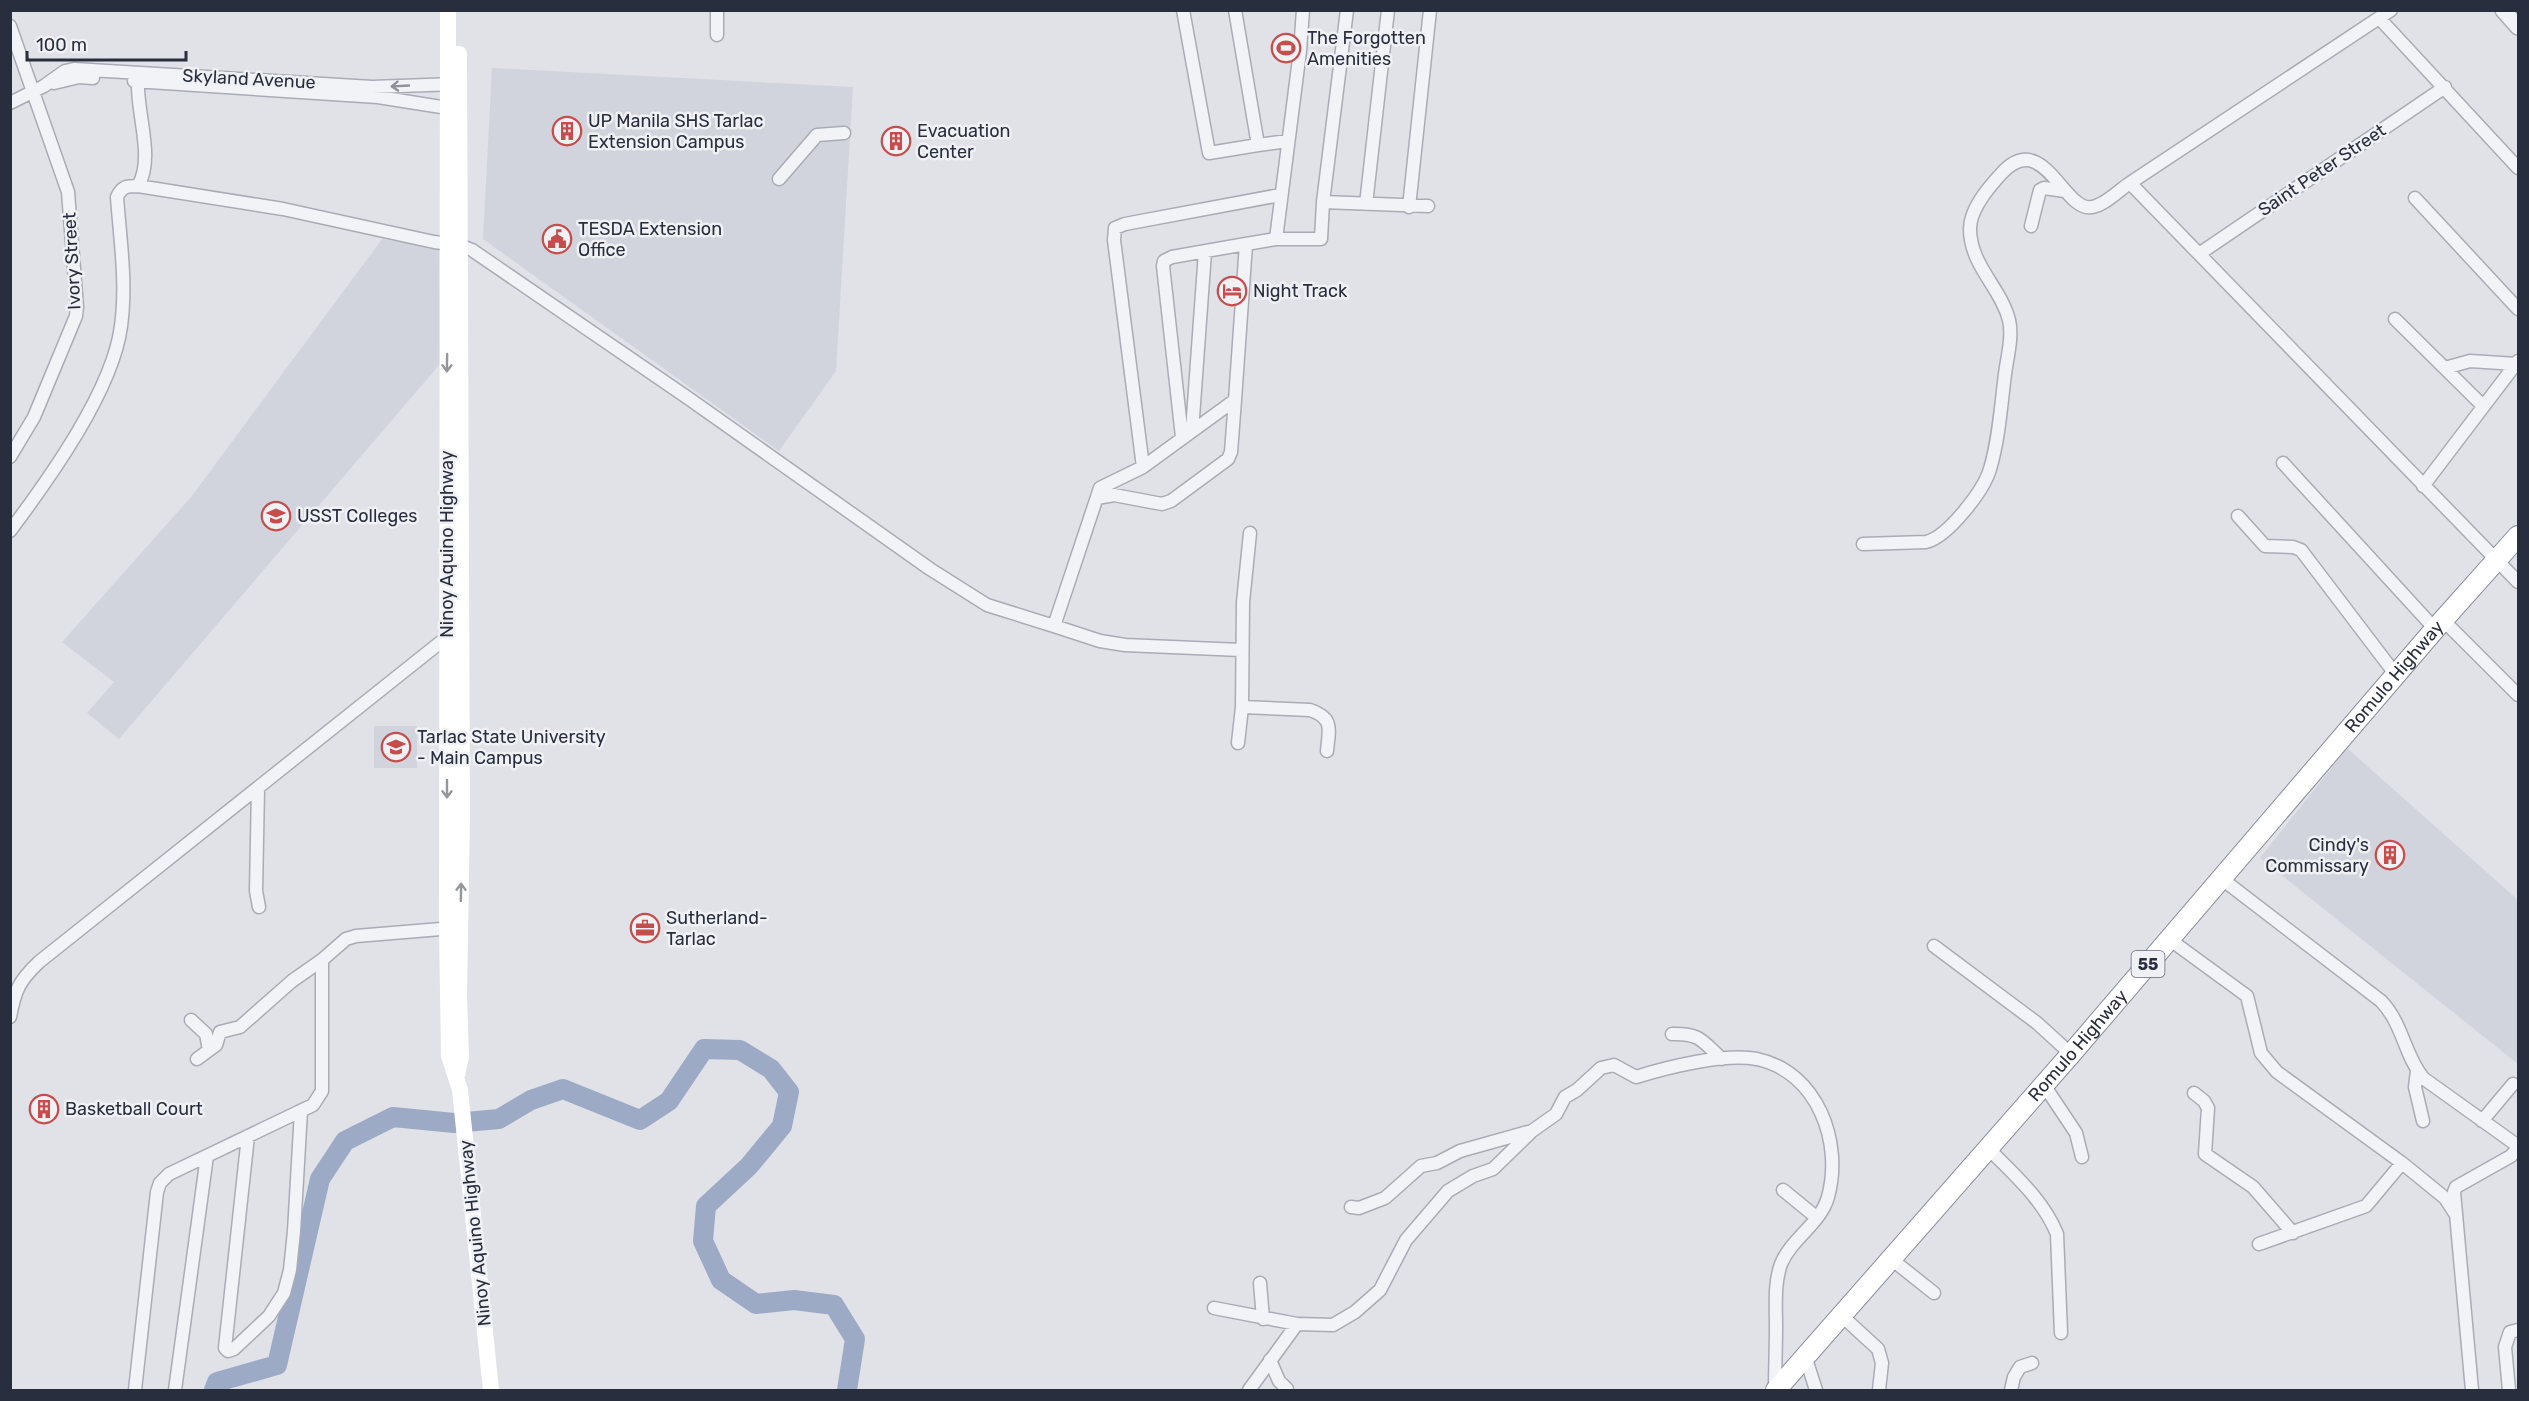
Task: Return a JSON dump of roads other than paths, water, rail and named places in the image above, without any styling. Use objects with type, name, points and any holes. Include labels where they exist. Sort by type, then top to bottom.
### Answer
[{"type":"highway","name":"Romulo Highway","points":[[1775,1390],[1806,1359],[1890,1258],[2072,1054],[2518,536]]},
{"type":"main road","name":"Ninoy Aquino Highway","points":[[448,10],[452,83],[453,214],[454,928],[462,1057],[458,1083],[491,1385]]},
{"type":"main road","name":"Ninoy Aquino Highway","points":[[452,83],[459,10]]},
{"type":"main road","name":"Ninoy Aquino Highway","points":[[454,616],[447,637],[454,688]]},
{"type":"street","points":[[717,10],[717,36]]},
{"type":"street","points":[[1183,10],[1209,153],[1288,141]]},
{"type":"street","points":[[1235,10],[1258,144]]},
{"type":"street","points":[[1276,239],[1300,51],[1303,10]]},
{"type":"street","points":[[1187,434],[1164,261],[1172,257],[1276,239],[1321,239],[1323,202],[1347,10]]},
{"type":"street","points":[[1366,204],[1388,10]]},
{"type":"street","points":[[1409,207],[1430,10]]},
{"type":"street","points":[[1863,544],[1934,540],[1952,526],[1988,474],[2000,421],[2010,324],[1976,258],[1970,235],[1971,218],[2001,174],[2007,168],[2020,162],[2035,163],[2055,177],[2078,205],[2089,208],[2097,205],[2391,10]]},
{"type":"street","points":[[2503,10],[2518,27]]},
{"type":"street","points":[[2380,19],[2518,168]]},
{"type":"street","name":"Ivory Street","points":[[10,26],[39,89],[68,192],[77,307],[76,316],[34,417],[10,457]]},
{"type":"street","name":"Skyland Avenue","points":[[10,103],[39,89],[65,71],[74,69],[372,87],[452,83]]},
{"type":"street","name":"Skyland Avenue","points":[[39,89],[80,77],[378,97],[452,109]]},
{"type":"street","points":[[138,81],[137,99],[144,140],[144,160],[142,179],[138,186]]},
{"type":"street","name":"Saint Peter Street","points":[[2199,254],[2445,87]]},
{"type":"street","points":[[779,179],[817,135],[844,133]]},
{"type":"street","points":[[2130,183],[2518,582]]},
{"type":"street","points":[[10,531],[74,438],[110,364],[119,338],[123,307],[123,265],[117,197],[121,189],[126,186],[138,186],[283,209],[453,244],[481,256],[930,569],[987,605],[1100,641],[1118,644],[1241,650]]},
{"type":"street","points":[[2031,226],[2040,190],[2044,188],[2065,191]]},
{"type":"street","points":[[1143,467],[1113,240],[1115,228],[1125,224],[1280,195]]},
{"type":"street","points":[[2415,198],[2518,309]]},
{"type":"street","points":[[1323,202],[1428,206]]},
{"type":"street","points":[[1096,498],[1125,496],[1168,503],[1226,462],[1231,452],[1246,244]]},
{"type":"street","points":[[1187,434],[1205,252]]},
{"type":"street","points":[[2395,319],[2483,406]]},
{"type":"street","points":[[2445,368],[2470,361],[2517,363]]},
{"type":"street","points":[[2423,486],[2517,363]]},
{"type":"street","points":[[1053,626],[1097,492],[1104,484],[1129,476],[1143,467],[1235,400]]},
{"type":"street","points":[[2283,463],[2439,625],[2518,695]]},
{"type":"street","points":[[1125,496],[1129,476]]},
{"type":"street","points":[[2238,516],[2265,546],[2293,547],[2301,550],[2397,675]]},
{"type":"street","points":[[1238,743],[1242,707],[1243,602],[1250,533]]},
{"type":"street","points":[[10,1017],[16,987],[25,975],[447,637]]},
{"type":"street","points":[[1242,707],[1310,710],[1320,714],[1329,724],[1327,751]]},
{"type":"street","points":[[258,788],[256,891],[259,908]]},
{"type":"street","points":[[2222,879],[2381,1000],[2396,1020],[2417,1071],[2431,1084],[2518,1147],[2511,1156],[2456,1187],[2454,1194],[2472,1390]]},
{"type":"street","points":[[197,1059],[216,1045],[220,1032],[240,1027],[292,981],[322,960],[346,939],[356,936],[454,928]]},
{"type":"street","points":[[2169,939],[2247,996],[2261,1053],[2277,1072],[2402,1163],[2445,1198],[2456,1215]]},
{"type":"street","points":[[1934,946],[2037,1023],[2072,1054]]},
{"type":"street","points":[[135,1390],[157,1192],[160,1183],[169,1174],[313,1105],[322,1091],[322,960]]},
{"type":"street","points":[[191,1020],[206,1034],[209,1050]]},
{"type":"street","points":[[1672,1034],[1690,1034],[1699,1037],[1722,1059]]},
{"type":"street","points":[[1214,1308],[1296,1324],[1333,1326],[1355,1312],[1380,1290],[1406,1240],[1449,1191],[1473,1176],[1493,1169],[1532,1131],[1556,1114],[1565,1097],[1601,1068],[1614,1065],[1636,1077],[1669,1066],[1722,1059],[1757,1059],[1781,1070],[1806,1087],[1822,1111],[1833,1151],[1828,1198],[1781,1263],[1776,1285],[1775,1390]]},
{"type":"street","points":[[2417,1071],[2415,1087],[2423,1121]]},
{"type":"street","points":[[2482,1121],[2513,1084]]},
{"type":"street","points":[[2044,1085],[2076,1133],[2082,1157]]},
{"type":"street","points":[[2194,1093],[2204,1101],[2208,1108],[2205,1154],[2253,1187],[2293,1233]]},
{"type":"street","points":[[249,1136],[225,1347],[228,1351],[234,1349],[269,1316],[284,1293],[290,1270],[294,1231],[301,1111]]},
{"type":"street","points":[[1351,1207],[1359,1208],[1385,1198],[1421,1166],[1437,1163],[1460,1151],[1532,1131]]},
{"type":"street","points":[[1987,1147],[2039,1201],[2052,1222],[2056,1234],[2061,1333]]},
{"type":"street","points":[[175,1390],[207,1156]]},
{"type":"street","points":[[2259,1244],[2366,1206],[2402,1163]]},
{"type":"street","points":[[1783,1190],[1816,1217]]},
{"type":"street","points":[[1890,1258],[1934,1293]]},
{"type":"street","points":[[1260,1283],[1263,1319]]},
{"type":"street","points":[[1841,1315],[1878,1348],[1882,1363],[1879,1390]]},
{"type":"street","points":[[1249,1390],[1296,1324]]},
{"type":"street","points":[[2509,1390],[2505,1344],[2510,1332],[2518,1330]]},
{"type":"street","points":[[1806,1359],[1816,1390]]},
{"type":"street","points":[[1270,1360],[1279,1381],[1287,1389]]},
{"type":"street","points":[[2011,1390],[2014,1377],[2020,1367],[2032,1363]]},
{"type":"waterway","points":[[214,1390],[217,1382],[277,1365],[320,1179],[345,1141],[393,1117],[454,1123],[499,1119],[531,1100],[563,1089],[640,1120],[669,1101],[704,1049],[740,1050],[771,1069],[789,1092],[782,1126],[749,1166],[706,1206],[703,1241],[721,1280],[756,1304],[794,1300],[834,1305],[855,1339],[847,1390]]},
{"type":"place","name":"The Forgotten Amenities","points":[[1286,48]]},
{"type":"place","name":"UP Manila SHS Tarlac Extension Campus","points":[[567,131]]},
{"type":"place","name":"Evacuation Center","points":[[896,141]]},
{"type":"place","name":"TESDA Extension Office","points":[[557,239]]},
{"type":"place","name":"Night Track","points":[[1232,291]]},
{"type":"place","name":"USST Colleges","points":[[276,516]]},
{"type":"place","name":"Tarlac State University - Main Campus","points":[[396,747]]},
{"type":"place","name":"Cindy's Commissary","points":[[2390,855]]},
{"type":"place","name":"Sutherland- Tarlac","points":[[645,928]]},
{"type":"place","name":"Basketball Court","points":[[44,1109]]}]
